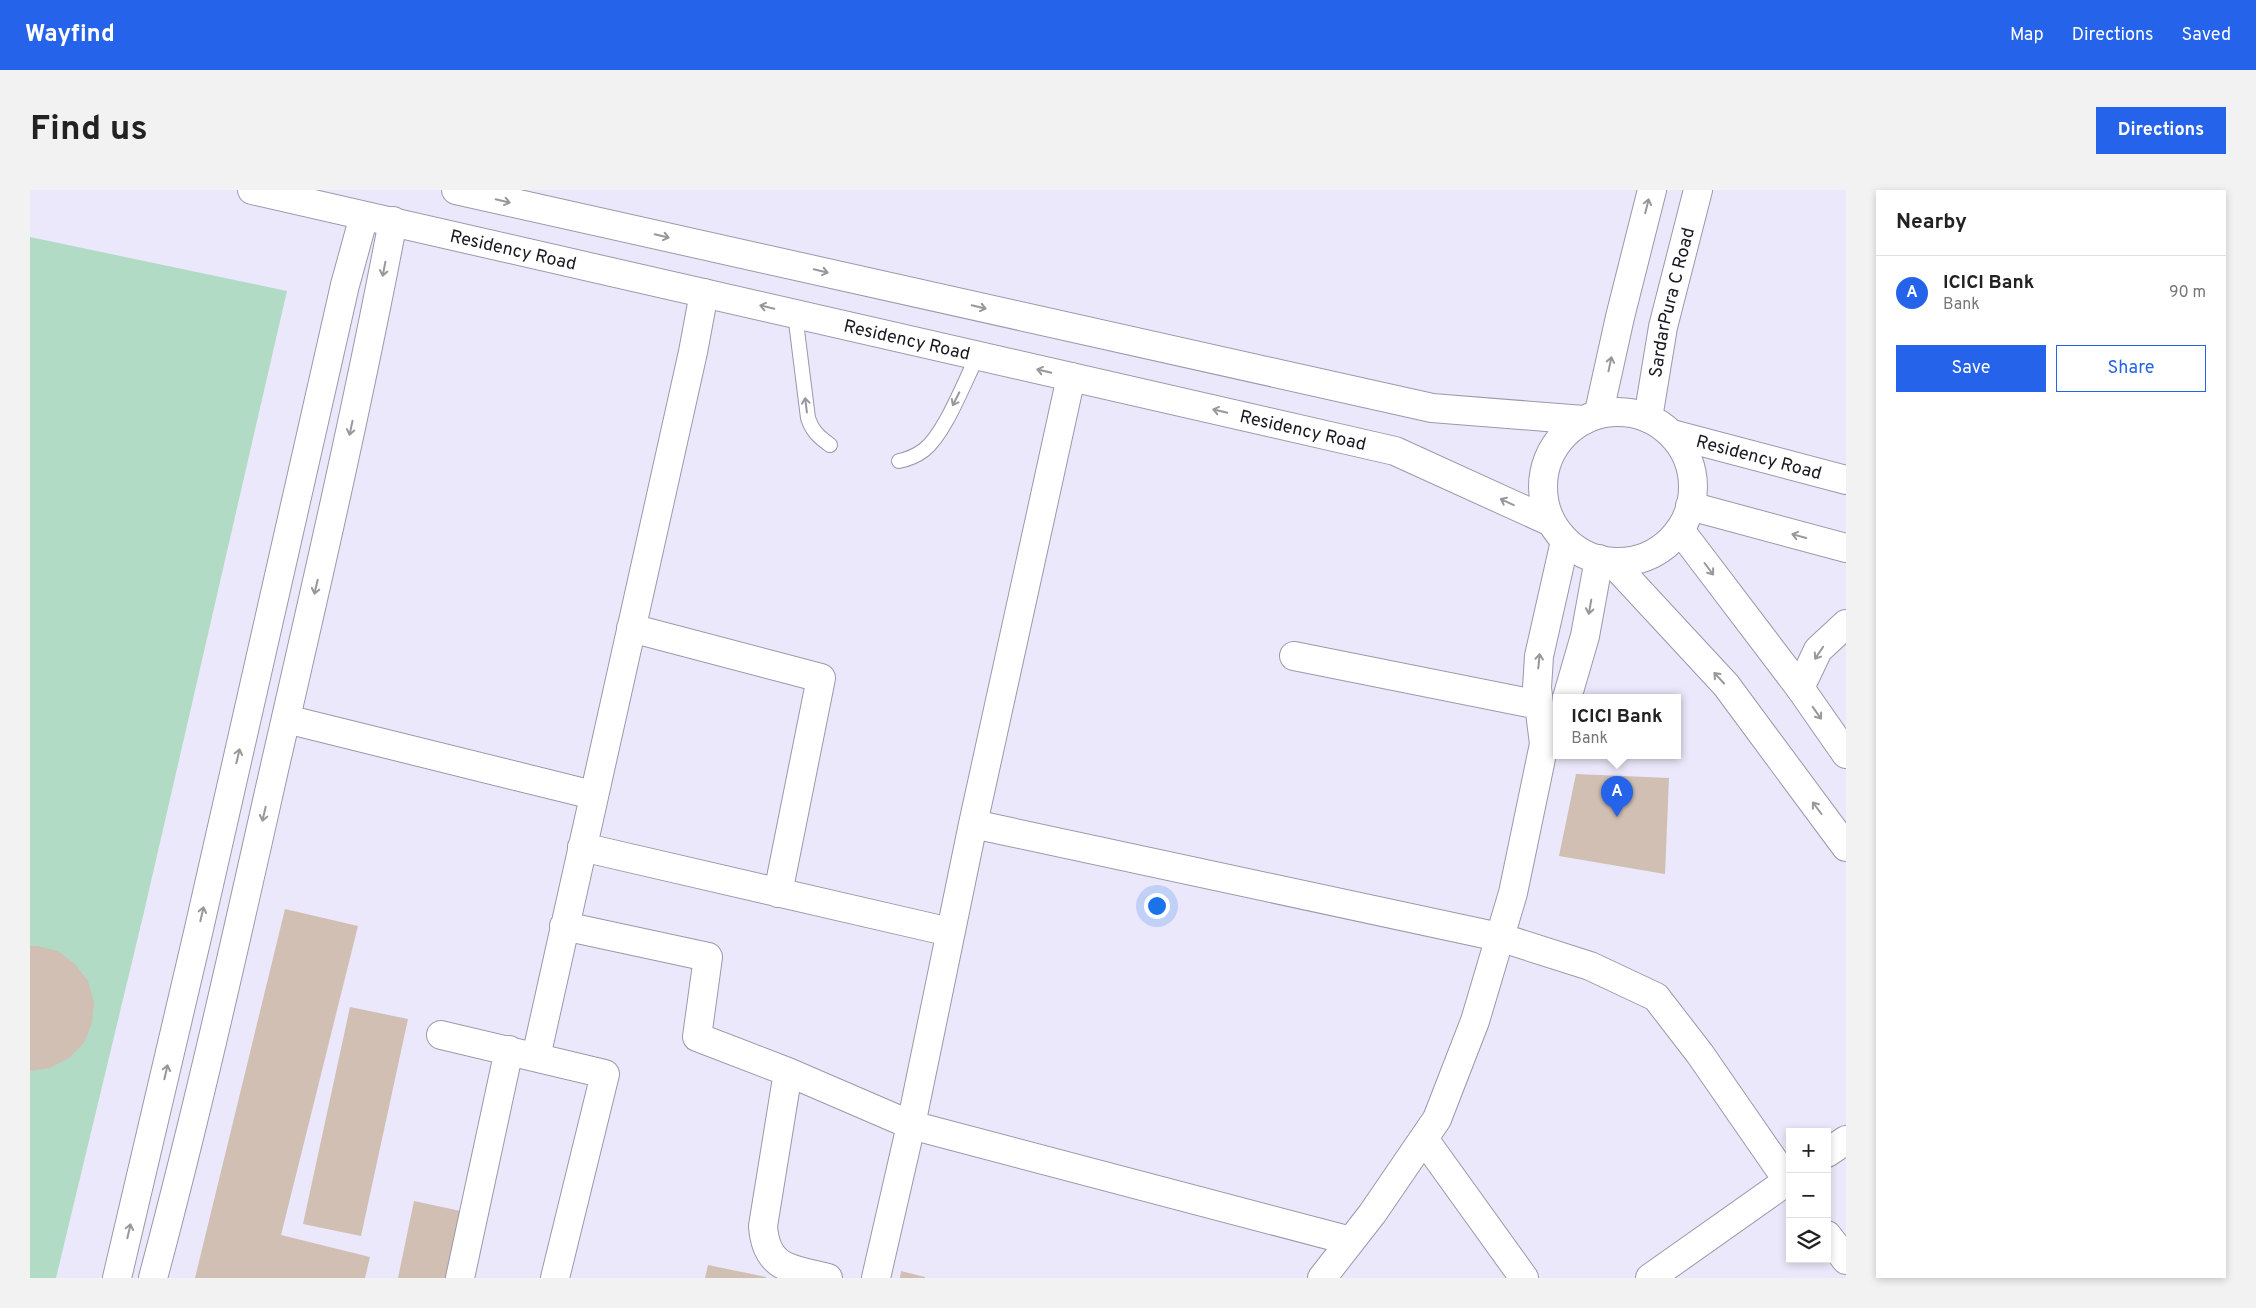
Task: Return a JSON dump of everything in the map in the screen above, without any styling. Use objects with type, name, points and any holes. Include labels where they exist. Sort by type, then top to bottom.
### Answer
[{"type":"street","name":"Residency Road","points":[[252,190],[1395,451],[1558,532]]},
{"type":"street","points":[[456,190],[1432,408],[1592,416],[1630,413],[1648,418],[1672,434],[1687,455],[1693,481],[1685,518],[1661,548],[1638,559],[1605,560],[1587,556],[1558,532],[1543,500],[1543,476],[1550,453],[1564,434],[1592,416],[1620,317],[1652,190]]},
{"type":"street","name":"SardarPura C Road","points":[[1648,418],[1663,327],[1698,190]]},
{"type":"street","points":[[117,1278],[200,924],[345,285],[364,216]]},
{"type":"street","points":[[153,1278],[189,1144],[286,719],[347,448],[393,221]]},
{"type":"street","points":[[536,1056],[693,352],[704,293]]},
{"type":"street","points":[[876,1278],[911,1125],[973,824],[1071,377]]},
{"type":"street","name":"Residency Road","points":[[1672,434],[1846,480]]},
{"type":"street","points":[[1685,518],[1846,548]]},
{"type":"street","points":[[1685,518],[1846,754]]},
{"type":"street","points":[[1322,1278],[1372,1214],[1437,1119],[1475,1021],[1513,893],[1547,724],[1537,688],[1539,656],[1558,532]]},
{"type":"street","points":[[1568,694],[1605,560]]},
{"type":"street","points":[[1605,560],[1726,685],[1846,847]]},
{"type":"street","points":[[1800,688],[1818,650],[1846,624]]},
{"type":"street","points":[[631,628],[822,678],[778,893]]},
{"type":"street","points":[[1294,656],[1547,724]]},
{"type":"street","points":[[286,719],[593,795]]},
{"type":"street","points":[[973,824],[1499,937],[1590,966],[1656,998],[1700,1054],[1786,1178]]},
{"type":"street","points":[[582,847],[950,932]]},
{"type":"street","points":[[564,926],[708,957],[697,1037],[788,1072],[911,1125],[1351,1241]]},
{"type":"street","points":[[441,1034],[605,1074],[554,1278]]},
{"type":"street","points":[[460,1278],[509,1050]]},
{"type":"street","points":[[788,1072],[763,1226],[764,1242],[770,1254],[783,1266],[828,1278]]},
{"type":"street","points":[[1424,1139],[1524,1278]]},
{"type":"street","points":[[1831,1150],[1846,1140]]},
{"type":"street","points":[[1650,1278],[1786,1184]]},
{"type":"street","points":[[1831,1240],[1846,1260]]},
{"type":"lane","points":[[795,314],[808,418],[811,428],[818,437],[830,445]]},
{"type":"lane","points":[[899,461],[911,458],[925,450],[937,436],[978,355]]},
{"type":"green space","points":[[30,237],[287,291],[144,912],[56,1278],[30,1278]]},
{"type":"building","points":[[1576,774],[1669,778],[1665,874],[1559,856]]},
{"type":"building","points":[[285,909],[358,926],[281,1235],[370,1257],[365,1278],[195,1278]]},
{"type":"building","points":[[30,946],[58,951],[75,964],[88,981],[94,1002],[92,1023],[84,1043],[69,1058],[50,1068],[30,1071]]},
{"type":"building","points":[[350,1007],[408,1019],[361,1236],[303,1224]]},
{"type":"building","points":[[414,1201],[470,1213],[457,1278],[398,1278]]},
{"type":"building","points":[[708,1265],[766,1277],[766,1278],[705,1278]]},
{"type":"building","points":[[901,1271],[925,1277],[925,1278],[900,1278]]},
{"type":"place","name":"ICICI Bank","points":[[1617,817]]}]
